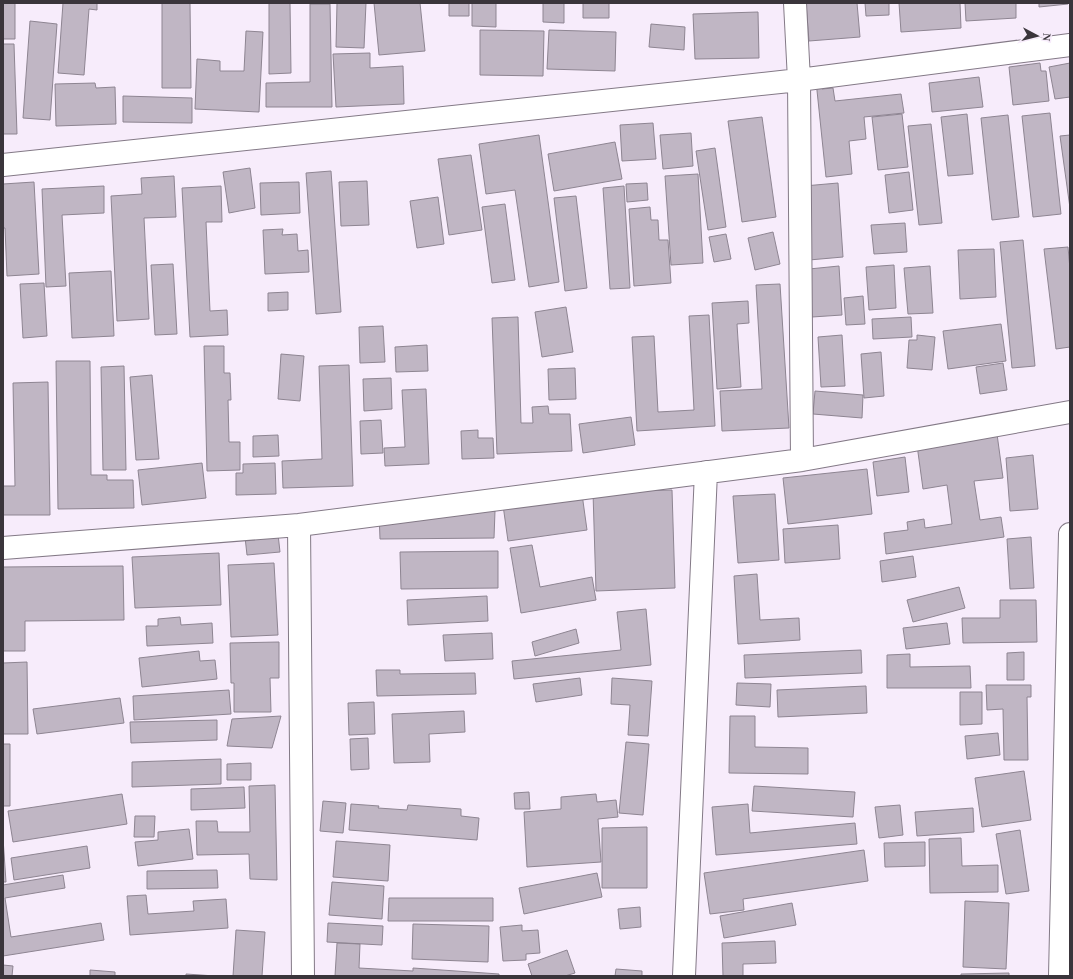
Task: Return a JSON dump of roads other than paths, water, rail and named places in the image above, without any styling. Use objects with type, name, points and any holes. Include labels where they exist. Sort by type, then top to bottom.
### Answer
[{"type":"street","points":[[795,3],[799,80],[802,460]]},
{"type":"street","points":[[3,166],[799,80],[1070,45]]},
{"type":"street","points":[[3,548],[299,525],[802,460],[1070,412]]},
{"type":"street","points":[[684,976],[706,472]]},
{"type":"street","points":[[299,525],[303,976]]},
{"type":"street","points":[[1060,976],[1070,534]]}]
